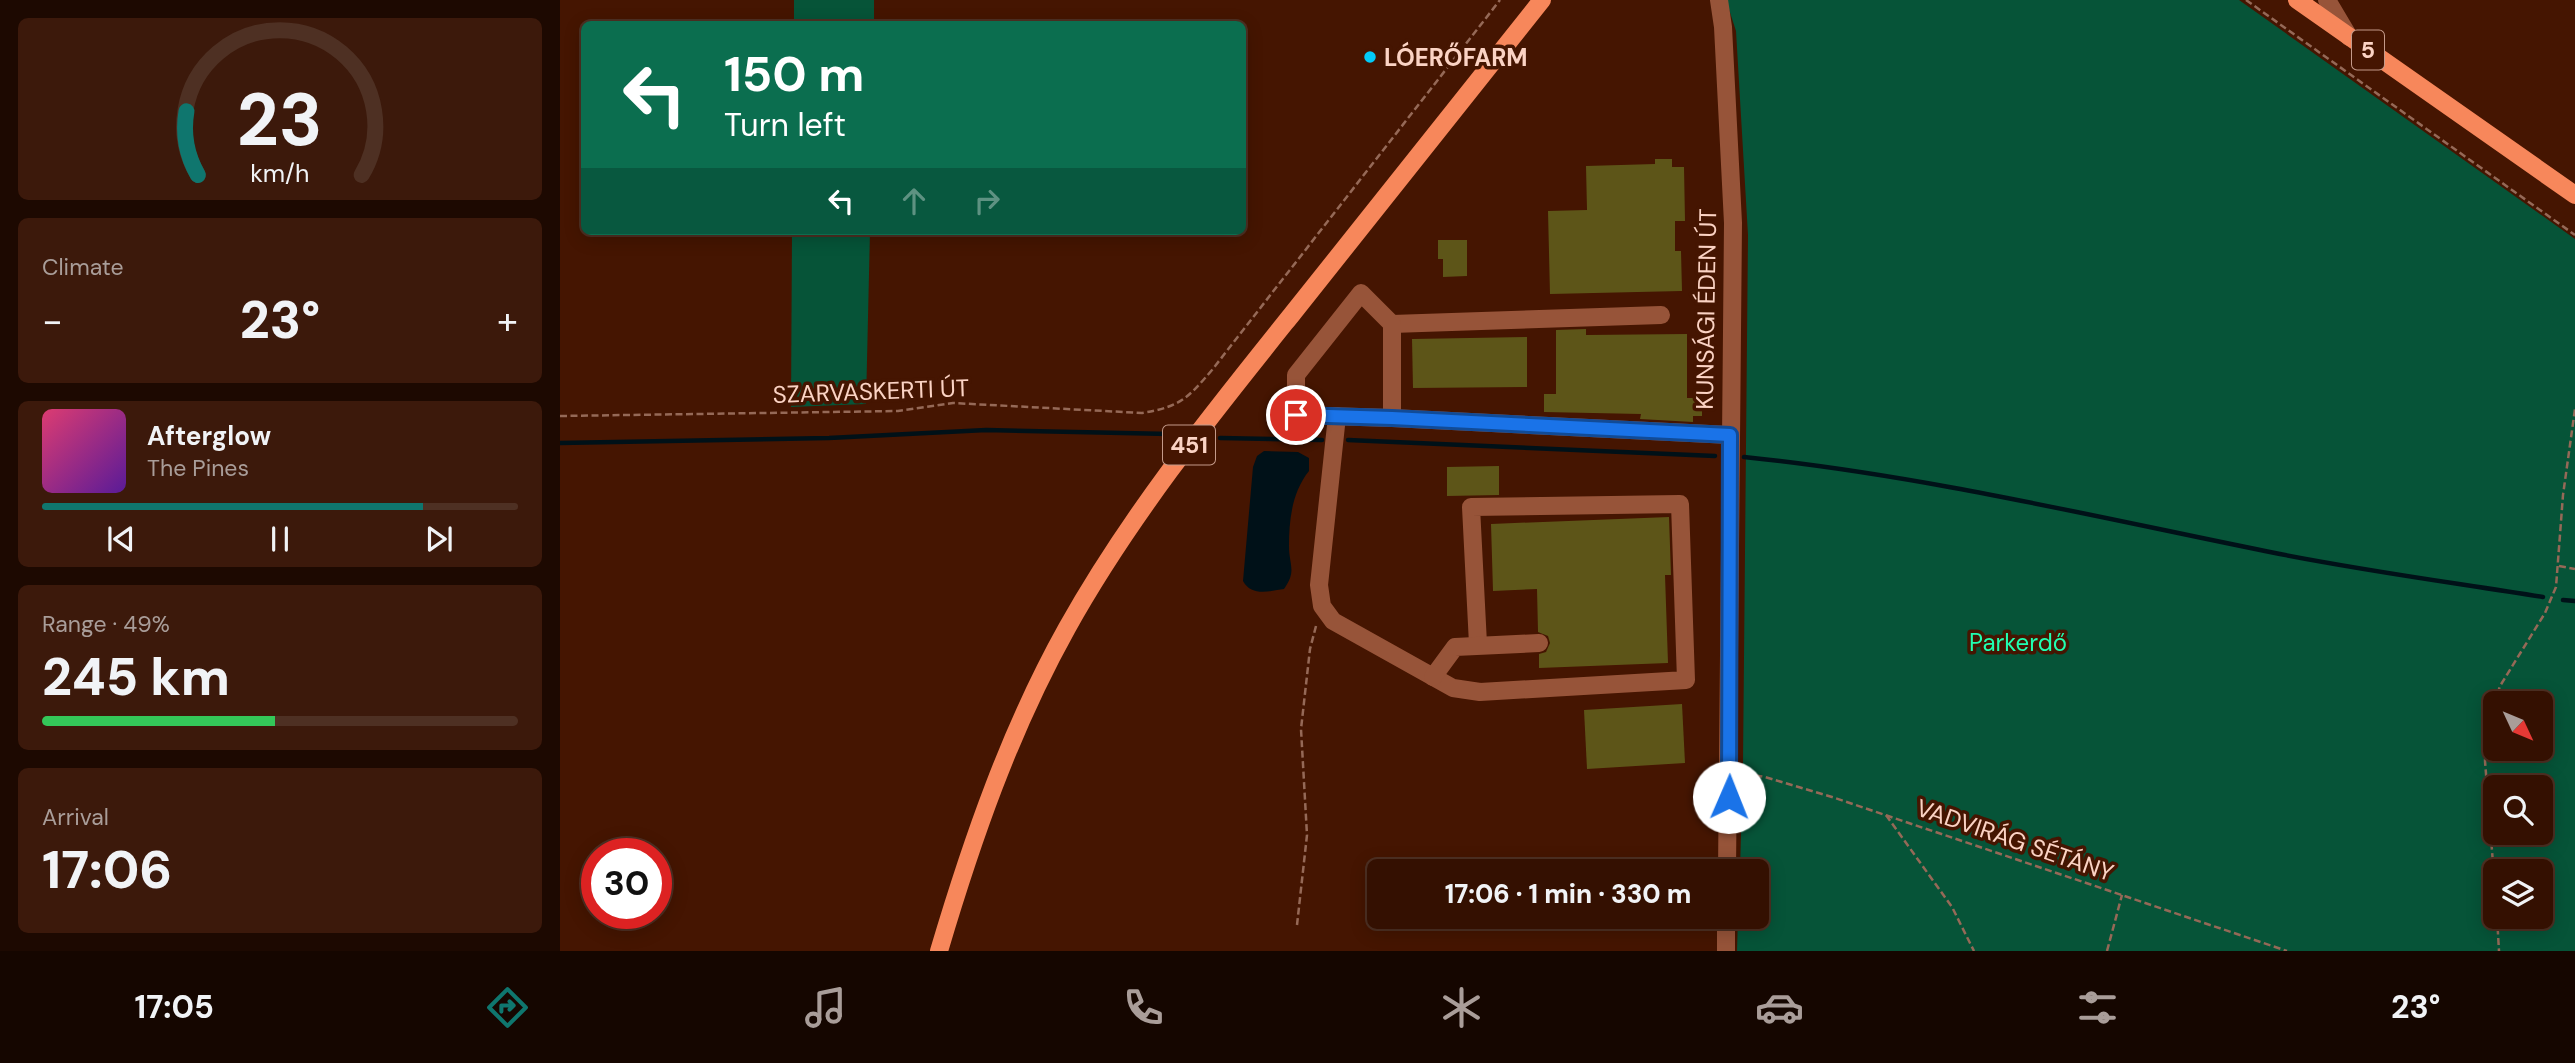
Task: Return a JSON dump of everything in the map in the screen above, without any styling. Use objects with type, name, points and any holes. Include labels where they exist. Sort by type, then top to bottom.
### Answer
[{"type":"main road","name":"451","points":[[939,951],[970,850],[1011,743],[1068,627],[1107,562],[1230,392],[1542,0]]},
{"type":"main road","name":"5","points":[[2297,0],[2575,195]]},
{"type":"street","name":"KUNSÁGI ÉDEN ÚT","points":[[1719,0],[1723,27],[1733,223],[1727,859]]},
{"type":"street","points":[[2327,0],[2349,37]]},
{"type":"street","points":[[1392,418],[1392,324],[1361,293],[1296,375],[1296,415],[1730,435]]},
{"type":"street","points":[[1392,324],[1661,315]]},
{"type":"street","points":[[1337,416],[1319,585],[1322,606],[1333,621],[1453,688],[1480,692],[1686,680],[1679,504],[1471,507],[1478,644]]},
{"type":"street","points":[[1433,677],[1455,647],[1539,643]]},
{"type":"street","points":[[1726,929],[1726,951]]},
{"type":"path","name":"SZARVASKERTI ÚT","points":[[560,416],[898,411],[953,403],[1142,413],[1162,410],[1181,402],[1212,370],[1500,0]]},
{"type":"path","points":[[2246,0],[2575,235]]},
{"type":"path","points":[[2493,859],[2485,761],[2488,723],[2500,686],[2545,613],[2556,587],[2563,495],[2575,409]]},
{"type":"path","points":[[2559,566],[2575,569]]},
{"type":"path","points":[[1297,925],[1307,835],[1301,729],[1310,649],[1322,606]]},
{"type":"path","name":"VADVIRÁG SÉTÁNY","points":[[1729,772],[1765,777],[1886,815],[2287,951]]},
{"type":"path","points":[[1886,815],[1952,907],[1974,951]]},
{"type":"path","points":[[2107,951],[2122,895]]},
{"type":"path","points":[[2498,929],[2499,951]]},
{"type":"green space","points":[[794,0],[874,0],[874,21],[794,21]]},
{"type":"green space","name":"Parkerdő","points":[[1726,0],[2239,0],[2575,239],[2575,951],[1737,951],[1738,929],[1769,929],[1769,859],[1740,859],[1748,235],[1736,31]]},
{"type":"green space","points":[[792,235],[870,235],[866,404],[791,407]]},
{"type":"shaded area","points":[[1264,451],[1298,452],[1309,458],[1309,471],[1295,497],[1291,516],[1290,577],[1284,589],[1261,592],[1251,589],[1243,581],[1253,467],[1257,456]]},
{"type":"building","points":[[1655,159],[1672,159],[1672,167],[1684,167],[1685,221],[1675,221],[1675,251],[1681,251],[1682,291],[1550,294],[1548,211],[1587,210],[1586,166],[1655,164]]},
{"type":"building","points":[[1438,240],[1467,240],[1467,276],[1443,277],[1443,259],[1438,259]]},
{"type":"building","points":[[1586,329],[1586,335],[1687,334],[1687,398],[1702,398],[1702,416],[1693,416],[1693,422],[1640,419],[1641,414],[1544,412],[1544,394],[1556,394],[1556,330]]},
{"type":"building","points":[[1527,337],[1527,387],[1413,388],[1412,339]]},
{"type":"building","points":[[1499,466],[1499,495],[1447,496],[1447,467]]},
{"type":"building","points":[[1669,517],[1671,575],[1665,575],[1668,663],[1539,668],[1539,654],[1546,652],[1550,643],[1548,636],[1538,632],[1537,589],[1493,591],[1491,524]]},
{"type":"building","points":[[1682,704],[1685,763],[1587,769],[1584,710]]},
{"type":"waterway","points":[[560,443],[829,438],[986,430],[1170,434]]},
{"type":"waterway","points":[[1220,438],[1322,440]]},
{"type":"waterway","points":[[1348,440],[1715,456]]},
{"type":"waterway","points":[[1744,457],[1941,485],[2300,558],[2543,597]]},
{"type":"waterway","points":[[2563,600],[2575,601]]},
{"type":"place","name":"LÓERŐFARM","points":[[1370,57]]},
{"type":"route","points":[[1296,415],[1730,435],[1729,797]]}]
